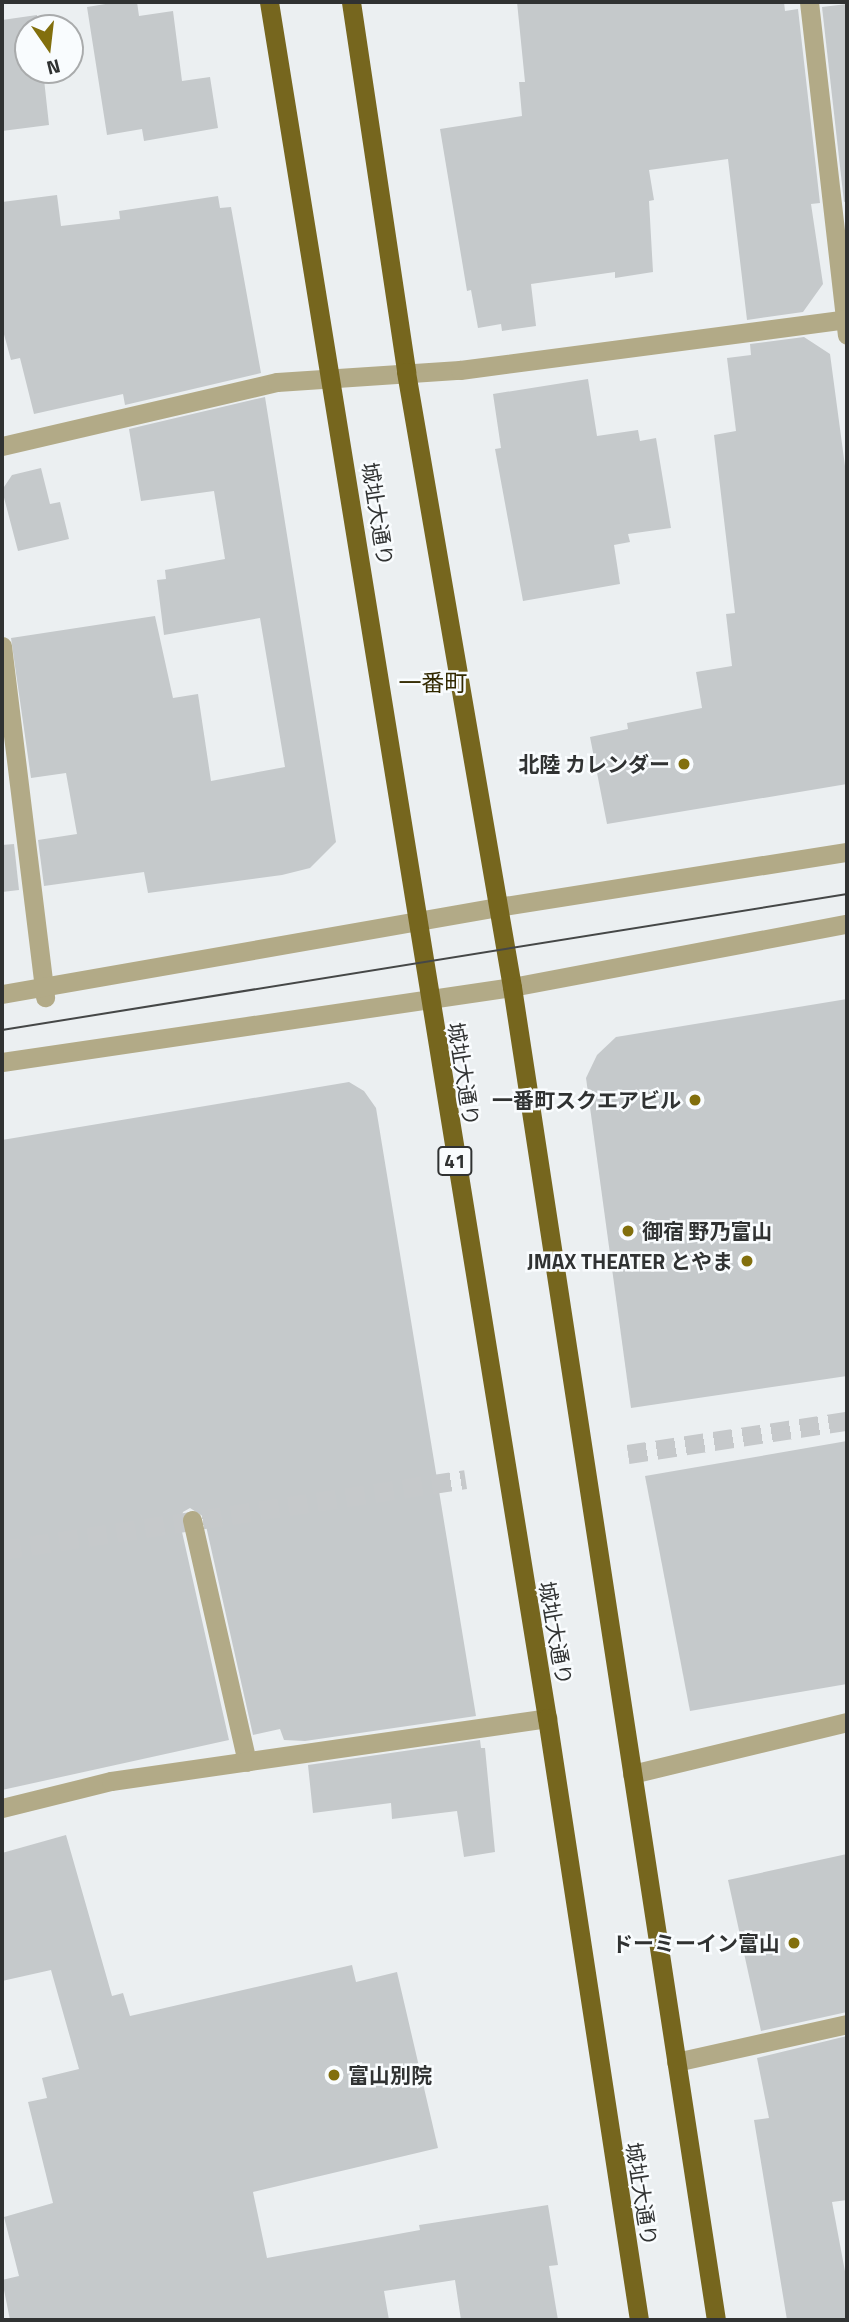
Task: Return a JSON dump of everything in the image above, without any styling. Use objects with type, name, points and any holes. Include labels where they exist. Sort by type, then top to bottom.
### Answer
[{"type":"highway","name":"城址大通り","points":[[269,2],[420,921],[429,999],[547,1718],[639,2320]]},
{"type":"highway","points":[[351,2],[406,372],[512,986],[716,2320]]},
{"type":"street","points":[[2,446],[277,382],[332,376],[460,370],[846,325],[809,2]]},
{"type":"street","points":[[2,646],[6,713],[45,992]]},
{"type":"street","points":[[2,994],[45,992],[498,906],[847,852]]},
{"type":"street","points":[[2,1062],[512,986],[847,924]]},
{"type":"street","points":[[192,1520],[247,1762]]},
{"type":"street","points":[[2,1808],[111,1781],[547,1718]]},
{"type":"street","points":[[632,1774],[847,1722]]},
{"type":"street","points":[[676,2062],[847,2024]]},
{"type":"building","points":[[137,2],[139,16],[173,11],[182,81],[210,77],[218,128],[144,141],[142,129],[107,135],[87,7]]},
{"type":"building","points":[[517,2],[784,2],[785,11],[798,9],[820,203],[811,204],[823,284],[803,312],[747,320],[728,159],[649,170],[654,200],[649,201],[653,272],[615,278],[615,272],[531,284],[536,326],[502,331],[501,324],[478,328],[471,290],[467,291],[440,129],[522,116],[519,82],[525,82]]},
{"type":"building","points":[[847,4],[847,201],[844,202],[822,7]]},
{"type":"building","points":[[14,18],[14,84],[45,84],[49,125],[2,131],[2,20]]},
{"type":"building","points":[[57,195],[61,226],[120,219],[119,211],[218,196],[220,208],[231,207],[261,373],[125,405],[123,394],[34,414],[20,358],[11,360],[2,327],[2,202]]},
{"type":"building","points":[[804,337],[830,354],[847,481],[847,784],[607,824],[590,737],[628,729],[627,723],[702,708],[696,672],[732,666],[726,614],[735,613],[714,435],[736,431],[727,358],[751,355],[750,344]]},
{"type":"building","points":[[588,379],[597,436],[638,430],[640,441],[656,438],[671,528],[628,534],[630,542],[614,545],[620,584],[523,601],[495,449],[501,448],[493,394]]},
{"type":"building","points":[[265,397],[336,842],[310,868],[282,875],[148,893],[144,872],[44,886],[38,840],[77,834],[66,773],[31,778],[11,638],[155,616],[173,698],[198,694],[211,781],[285,767],[260,618],[164,635],[157,580],[166,579],[165,570],[225,559],[214,491],[141,501],[129,429]]},
{"type":"building","points":[[41,468],[50,504],[60,502],[69,539],[18,551],[2,490],[12,475]]},
{"type":"building","points":[[14,844],[19,890],[2,892],[2,845]]},
{"type":"building","points":[[847,999],[847,1376],[631,1408],[586,1078],[597,1055],[616,1037]]},
{"type":"building","points":[[349,1082],[364,1091],[376,1108],[476,1716],[305,1741],[284,1740],[280,1729],[253,1735],[204,1517],[190,1508],[183,1512],[180,1523],[229,1740],[2,1790],[2,1140]]},
{"type":"building","points":[[847,1441],[847,1684],[690,1711],[645,1476]]},
{"type":"building","points":[[480,1740],[481,1748],[485,1748],[495,1852],[464,1857],[457,1811],[392,1819],[391,1803],[313,1813],[308,1765]]},
{"type":"building","points":[[66,1835],[112,1996],[123,1993],[130,2016],[352,1965],[356,1982],[397,1972],[438,2148],[253,2192],[267,2258],[420,2230],[419,2225],[548,2205],[558,2265],[549,2266],[558,2320],[461,2320],[455,2280],[384,2291],[389,2320],[10,2320],[2,2280],[19,2276],[4,2217],[53,2203],[28,2102],[47,2098],[42,2078],[79,2069],[51,1970],[2,1981],[2,1853]]},
{"type":"building","name":"ドーミーイン富山","points":[[847,1854],[847,2012],[761,2031],[728,1880]]},
{"type":"building","points":[[847,2036],[847,2200],[832,2202],[847,2282],[847,2320],[787,2320],[754,2120],[769,2118],[757,2058]]},
{"type":"tunnel","points":[[628,1454],[847,1421]]},
{"type":"tunnel","points":[[2,1550],[466,1479]]},
{"type":"tram line","points":[[2,1030],[847,894]]},
{"type":"place","name":"北陸 カレンダー","points":[[684,764]]},
{"type":"place","name":"一番町スクエアビル","points":[[695,1100]]},
{"type":"place","name":"御宿 野乃富山","points":[[628,1231]]},
{"type":"place","name":"JMAX THEATER とやま","points":[[747,1261]]},
{"type":"place","name":"ドーミーイン富山","points":[[794,1943]]},
{"type":"place","name":"富山別院","points":[[334,2075]]},
{"type":"district","name":"一番町","points":[[433,683]]}]
